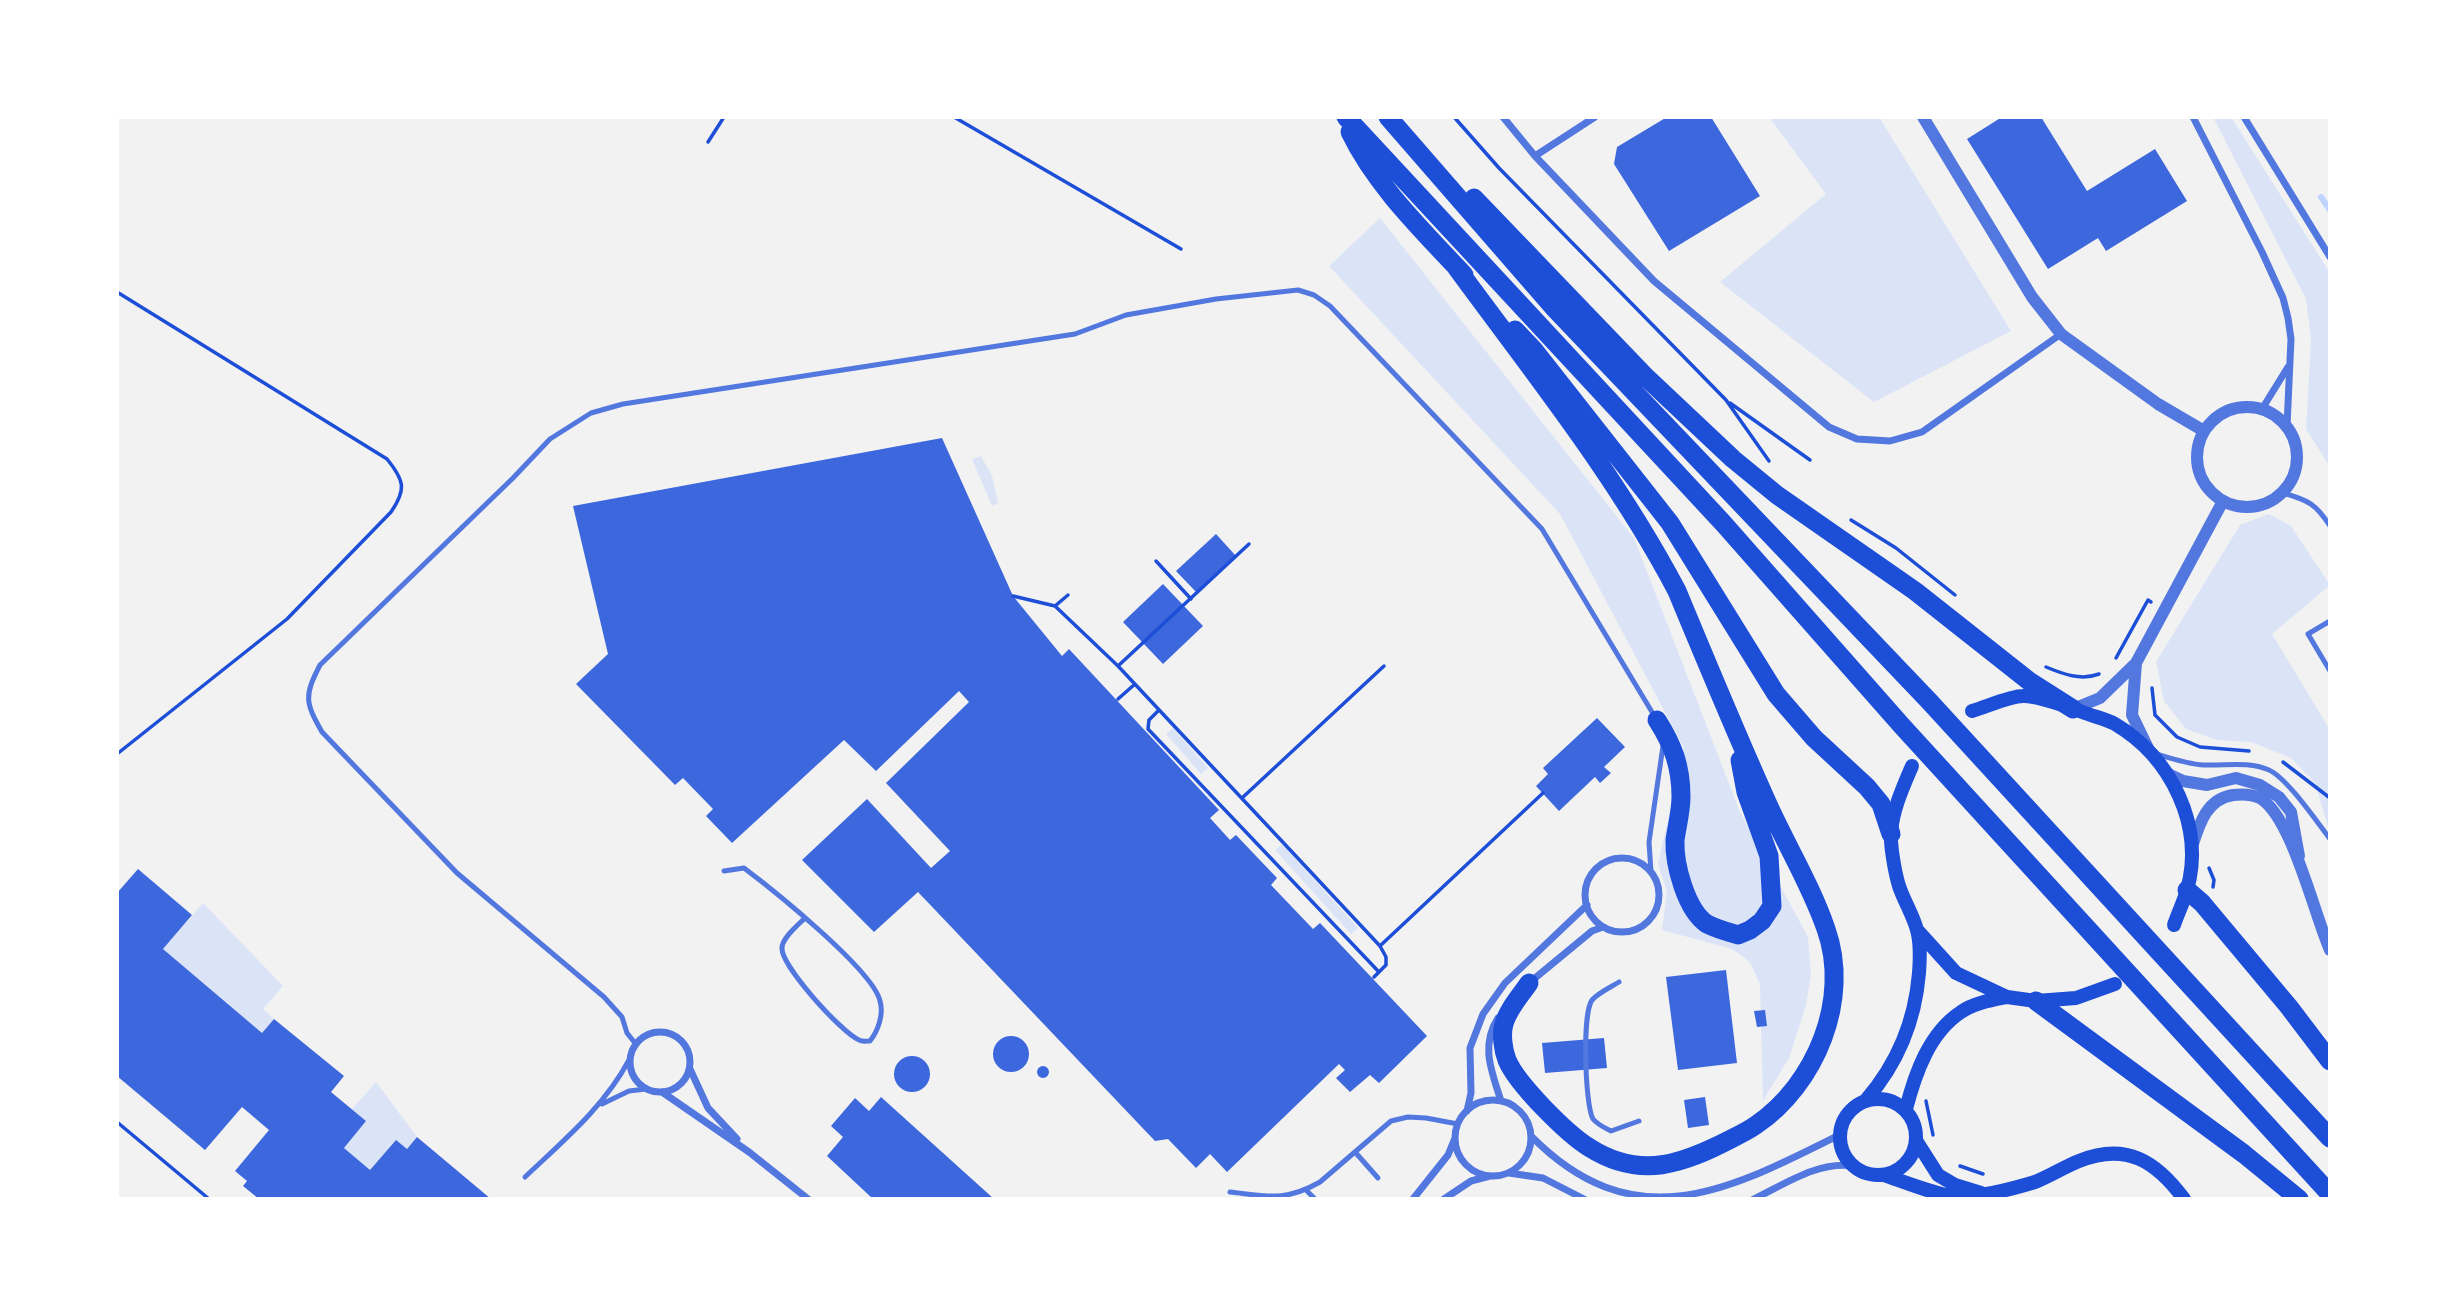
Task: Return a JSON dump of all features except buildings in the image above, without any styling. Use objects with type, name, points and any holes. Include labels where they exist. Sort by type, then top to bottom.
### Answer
[{"type":"highway","points":[[1345,117],[1358,149],[1384,186],[1534,350],[1651,498],[1670,523],[1776,694],[1814,738],[1867,787],[1881,804],[1891,834]]},
{"type":"highway","points":[[1345,117],[1723,523],[1902,726],[2330,1194]]},
{"type":"highway","points":[[1390,120],[1555,309],[1929,701],[2330,1138]]},
{"type":"highway","points":[[1390,120],[1464,187],[1647,378],[1733,459],[1777,495],[1914,591],[2029,681],[2073,709]]},
{"type":"highway","points":[[1456,267],[1641,525],[1676,591],[1784,841],[1827,930],[1834,977],[1833,1001],[1825,1034],[1797,1086],[1778,1107],[1756,1125],[1717,1146],[1675,1163],[1655,1167],[1629,1166],[1615,1162],[1578,1141],[1527,1089],[1507,1061],[1503,1042],[1504,1023],[1529,983]]},
{"type":"highway","points":[[1657,720],[1672,742],[1676,756],[1681,796],[1675,844],[1680,878],[1691,906],[1706,923],[1738,935],[1751,930],[1762,921],[1772,906],[1769,856],[1746,792],[1734,728]]},
{"type":"highway","points":[[2187,890],[2202,904],[2289,1007],[2330,1061]]},
{"type":"highway","points":[[2036,1001],[2299,1199]]},
{"type":"highway","points":[[2269,1199],[2277,1180]]},
{"type":"main road","points":[[1972,711],[2024,695],[2115,724],[2150,751],[2168,774],[2180,797],[2192,847],[2187,890],[2174,925]]},
{"type":"main road","points":[[1867,1100],[1884,1079],[1910,1026],[1917,992],[1920,960],[1918,931],[1898,884],[1891,834],[1898,800],[1912,766]]},
{"type":"main road","points":[[1918,931],[1956,972],[2007,997],[2036,1001],[2076,998],[2115,984]]},
{"type":"main road","points":[[1906,1109],[1912,1086],[1940,1030],[1962,1011],[1981,1002],[2007,997]]},
{"type":"main road","points":[[1884,1175],[1895,1172],[1906,1164],[1917,1142],[1917,1130],[1906,1109],[1894,1101],[1880,1098],[1867,1100],[1853,1108],[1843,1120],[1839,1135],[1843,1152],[1853,1166],[1867,1174],[1884,1175],[1957,1198],[2035,1181],[2082,1160],[2112,1153],[2125,1154],[2147,1161],[2164,1174],[2184,1199]]},
{"type":"main road","points":[[1917,1142],[1938,1175],[1955,1185],[1985,1194]]},
{"type":"street","points":[[1503,117],[1535,156],[1654,281],[1829,427],[1857,439],[1890,441],[1922,432],[2061,334]]},
{"type":"street","points":[[1535,156],[1595,117]]},
{"type":"street","points":[[1923,117],[2032,297],[2061,334],[2158,404],[2204,431]]},
{"type":"street","points":[[2193,117],[2283,299],[2291,339],[2287,426]]},
{"type":"street","points":[[2244,117],[2330,257]]},
{"type":"street","points":[[2262,409],[2288,367]]},
{"type":"street","points":[[2246,407],[2262,409],[2287,426],[2295,440],[2297,468],[2290,485],[2267,504],[2252,508],[2222,502],[2201,478],[2197,462],[2198,446],[2204,431],[2215,418],[2229,410],[2246,407]]},
{"type":"street","points":[[2073,709],[2099,698],[2136,663],[2222,502]]},
{"type":"street","points":[[2136,663],[2132,715],[2150,751]]},
{"type":"street","points":[[2168,774],[2183,781],[2207,785],[2236,778],[2260,785],[2279,797],[2291,812],[2300,867]]},
{"type":"street","points":[[2192,847],[2202,819],[2210,807],[2227,796],[2245,794],[2260,799],[2277,815],[2300,867],[2320,929],[2330,950]]},
{"type":"street","points":[[1628,858],[1641,863],[1651,872],[1659,888],[1658,905],[1650,921],[1634,930],[1617,932],[1603,927],[1593,918],[1585,893],[1588,881],[1598,866],[1614,859],[1628,858]]},
{"type":"street","points":[[1467,1111],[1471,1093],[1470,1048],[1483,1014],[1505,983],[1587,905]]},
{"type":"street","points":[[1501,1101],[1488,1061],[1488,1044],[1493,1025],[1503,1010],[1529,983],[1592,931],[1603,927]]},
{"type":"street","points":[[749,1152],[708,1108],[690,1069],[686,1046],[671,1034],[652,1032],[635,1043],[629,1060],[633,1077],[646,1089],[662,1092],[749,1152],[808,1199]]},
{"type":"street","points":[[662,1092],[680,1085],[690,1069]]},
{"type":"street","points":[[1413,1199],[1448,1156],[1456,1138],[1458,1124],[1467,1111],[1488,1100],[1513,1105],[1529,1124],[1531,1136],[1526,1158],[1508,1173]]},
{"type":"street","points":[[1531,1136],[1564,1164],[1599,1185],[1657,1198],[1702,1194],[1750,1179],[1839,1135]]},
{"type":"street","points":[[1456,1138],[1462,1160],[1481,1173],[1492,1176]]},
{"type":"street","points":[[1754,1199],[1822,1168],[1837,1164],[1853,1166]]},
{"type":"street","points":[[1444,1199],[1471,1181],[1508,1173],[1543,1178],[1584,1199]]},
{"type":"lane","points":[[635,1043],[627,1033],[622,1017],[604,997],[457,873],[322,732],[310,710],[308,688],[320,665],[550,439],[591,413],[623,404],[1075,334],[1126,315],[1205,301],[1298,290],[1314,295],[1330,306],[1542,529],[1657,720],[1663,737],[1660,777],[1649,842],[1651,872]]},
{"type":"lane","points":[[2283,493],[2304,499],[2318,508],[2330,526]]},
{"type":"lane","points":[[2330,621],[2308,634],[2330,671]]},
{"type":"lane","points":[[2150,751],[2177,761],[2203,765],[2248,764],[2271,771],[2290,788],[2330,839]]},
{"type":"lane","points":[[724,871],[744,868],[781,896],[805,918],[870,980],[881,1001],[878,1031],[870,1041],[858,1040],[817,1003],[781,951],[782,944],[805,918]]},
{"type":"lane","points":[[1619,982],[1592,1000],[1586,1014],[1590,1108],[1593,1119],[1611,1131],[1639,1121]]},
{"type":"lane","points":[[525,1177],[599,1105],[620,1079],[629,1060]]},
{"type":"lane","points":[[599,1105],[629,1091],[646,1089]]},
{"type":"lane","points":[[1230,1192],[1292,1196],[1306,1190],[1320,1182],[1391,1121],[1408,1117],[1458,1124]]},
{"type":"lane","points":[[1354,1152],[1378,1178]]},
{"type":"lane","points":[[1306,1190],[1315,1199]]},
{"type":"path","points":[[708,142],[724,117]]},
{"type":"path","points":[[954,117],[1181,249]]},
{"type":"path","points":[[1454,117],[1499,168],[1726,400],[1772,464]]},
{"type":"path","points":[[117,292],[387,459],[401,476],[401,497],[391,512],[287,619],[117,754]]},
{"type":"path","points":[[1726,400],[1811,460]]},
{"type":"path","points":[[1849,519],[1896,548],[1944,584],[1964,603]]},
{"type":"path","points":[[1118,666],[1249,544]]},
{"type":"path","points":[[1156,561],[1191,599]]},
{"type":"path","points":[[1055,606],[1068,594]]},
{"type":"path","points":[[1013,596],[1055,606],[1118,666],[1380,946],[1386,957],[1386,965],[1374,977]]},
{"type":"path","points":[[2116,659],[2148,600]]},
{"type":"path","points":[[1242,798],[1384,666]]},
{"type":"path","points":[[2045,666],[2080,677],[2091,677],[2110,670]]},
{"type":"path","points":[[2151,680],[2155,715],[2177,737],[2200,747],[2255,752]]},
{"type":"path","points":[[1118,699],[1135,684]]},
{"type":"path","points":[[1159,710],[1149,720],[1148,729],[1380,972]]},
{"type":"path","points":[[2277,759],[2330,798]]},
{"type":"path","points":[[1380,946],[1543,793]]},
{"type":"path","points":[[117,1122],[209,1199]]},
{"type":"shaded area","points":[[1769,117],[1879,117],[2011,331],[1874,402],[1720,282],[1826,194]]},
{"type":"shaded area","points":[[2213,117],[2231,117],[2330,273],[2330,467],[2306,429],[2311,339],[2306,299]]},
{"type":"shaded area","points":[[1380,218],[1634,538],[1740,812],[1808,937],[1811,974],[1806,1005],[1789,1058],[1763,1101],[1760,984],[1750,962],[1732,949],[1662,930],[1667,892],[1658,864],[1684,748],[1560,514],[1329,266]]},
{"type":"shaded area","points":[[981,456],[992,476],[998,503],[992,506],[972,459]]},
{"type":"shaded area","points":[[2269,514],[2291,526],[2330,585],[2272,634],[2330,730],[2330,834],[2315,783],[2291,758],[2251,742],[2217,740],[2186,729],[2164,701],[2156,662],[2240,525]]},
{"type":"shaded area","points":[[1173,728],[1208,768],[1201,774],[1166,734]]},
{"type":"shaded area","points":[[1282,844],[1358,928],[1351,934],[1275,850]]},
{"type":"shaded area","points":[[203,903],[283,986],[263,1009],[274,1019],[262,1033],[163,949]]},
{"type":"shaded area","points":[[376,1082],[417,1137],[407,1149],[395,1141],[370,1170],[344,1148],[366,1121],[352,1109]]},
{"type":"waterway","points":[[2321,197],[2330,210]]}]
